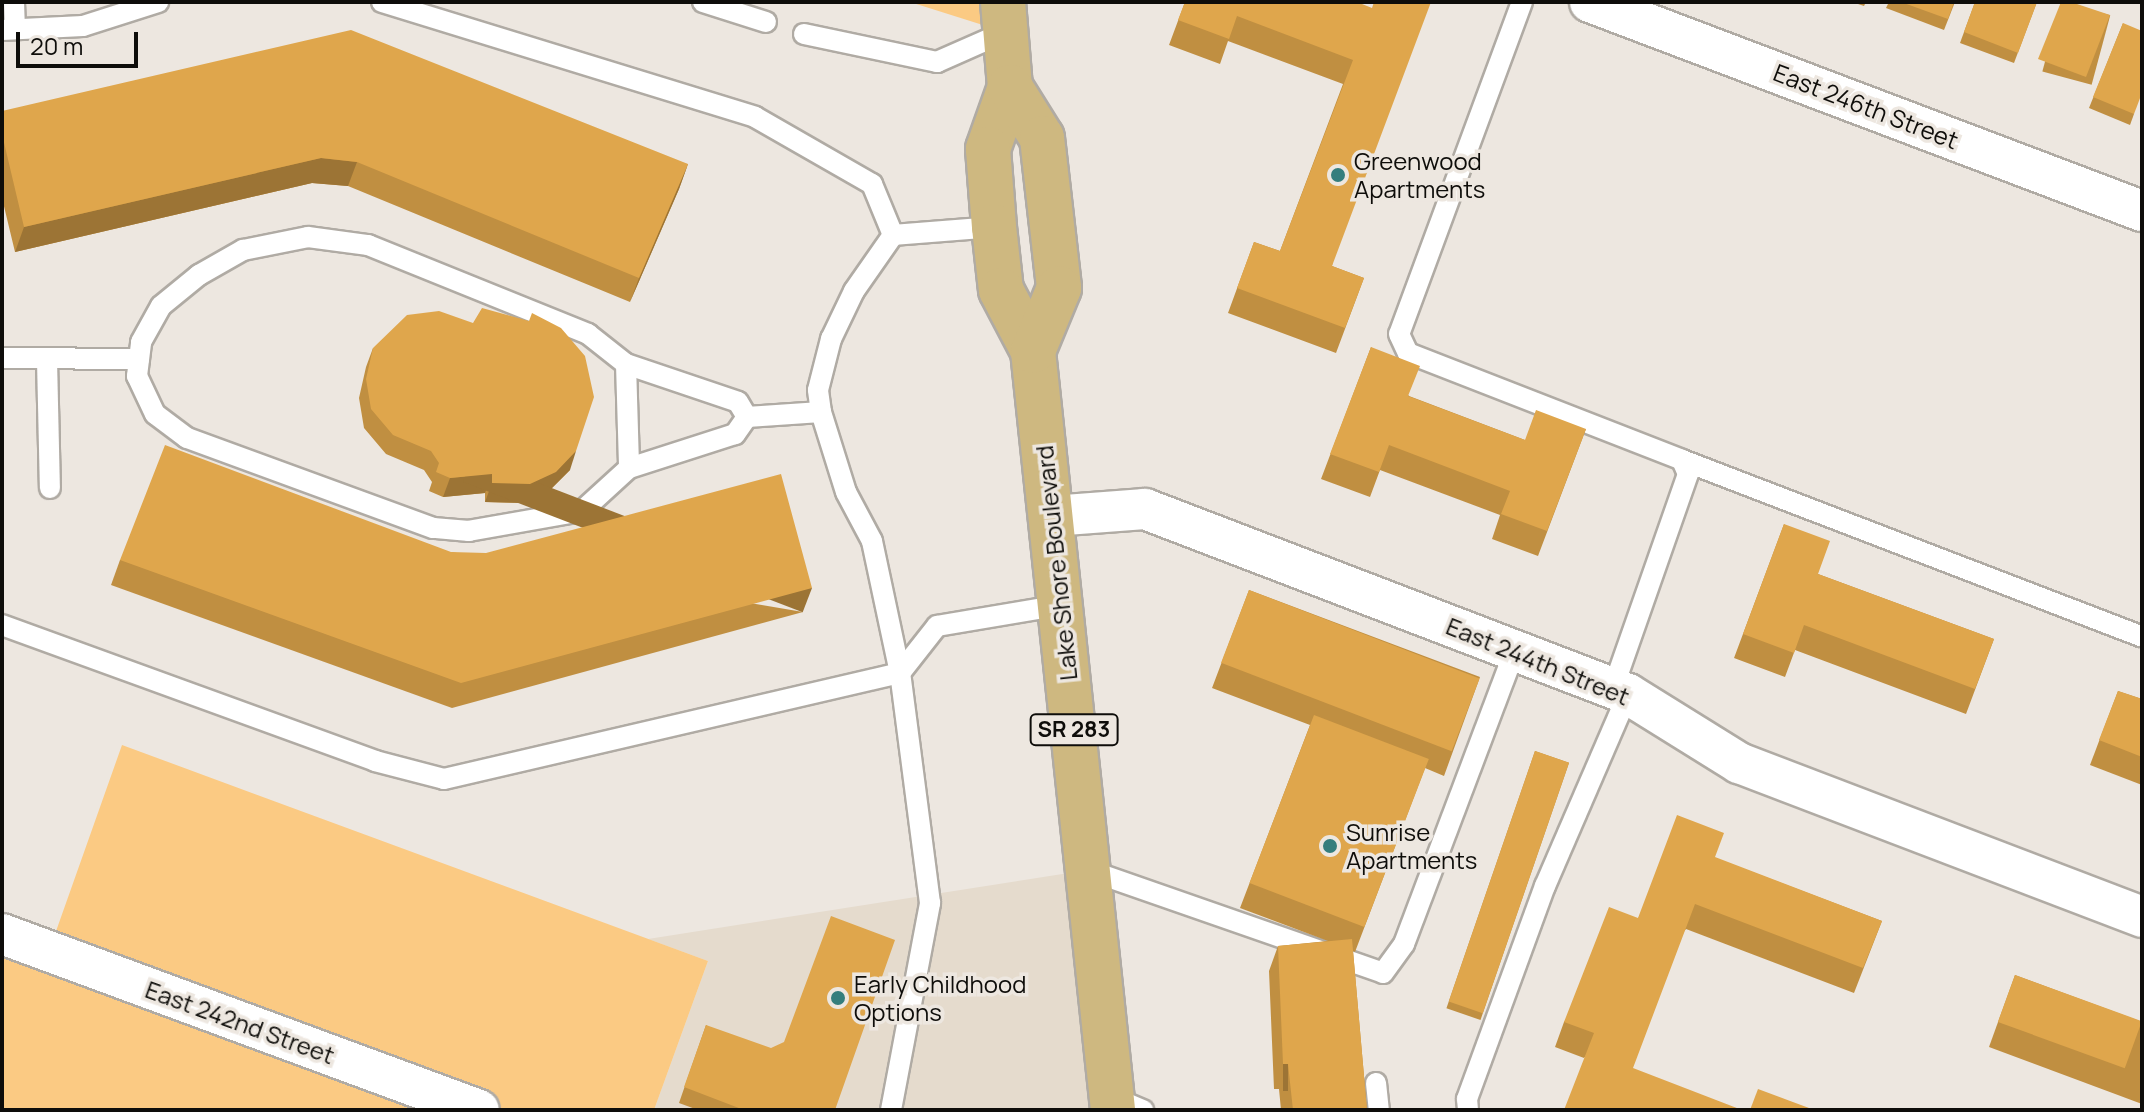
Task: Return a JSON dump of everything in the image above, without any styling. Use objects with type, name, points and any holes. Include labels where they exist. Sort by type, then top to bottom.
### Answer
[{"type":"main road","name":"Lake Shore Boulevard","points":[[1004,17],[1010,87],[988,149],[994,227],[1001,290],[1033,351],[1088,870],[1123,1106]]},
{"type":"main road","name":"Lake Shore Boulevard","points":[[1010,87],[1042,138],[1059,288],[1033,351]]},
{"type":"street","name":"East 246th Street","points":[[1590,2],[2142,211]]},
{"type":"street","name":"East 244th Street","points":[[1052,516],[1145,509],[1620,691],[1739,763],[2142,917]]},
{"type":"street","name":"East 242nd Street","points":[[2,934],[479,1110]]},
{"type":"lane","points":[[14,2],[8,29],[83,26],[158,2]]},
{"type":"lane","points":[[382,2],[755,117],[872,184],[893,235]]},
{"type":"lane","points":[[703,2],[766,22]]},
{"type":"lane","points":[[1522,2],[1399,334],[1408,353],[2142,637]]},
{"type":"lane","points":[[804,34],[937,62],[1004,17]]},
{"type":"lane","points":[[893,235],[994,227]]},
{"type":"lane","points":[[891,1110],[930,903],[900,673],[872,541],[846,492],[821,412],[818,390],[831,339],[854,291],[893,235]]},
{"type":"lane","points":[[308,237],[342,238],[383,251],[588,334],[626,364],[738,402],[747,417],[735,434],[629,468],[582,511],[469,531],[433,528],[187,438],[155,414],[137,376],[141,342],[161,306],[199,275],[243,250],[308,237]]},
{"type":"lane","points":[[2,358],[139,359]]},
{"type":"lane","points":[[47,360],[50,488]]},
{"type":"lane","points":[[626,364],[629,468]]},
{"type":"lane","points":[[747,417],[821,412]]},
{"type":"lane","points":[[1468,1110],[1467,1099],[1620,691],[1688,474],[1682,460]]},
{"type":"lane","points":[[2,625],[375,761],[444,779],[900,673],[937,626],[1061,605]]},
{"type":"lane","points":[[1088,870],[1383,973],[1404,944],[1515,651]]},
{"type":"lane","points":[[1376,1083],[1379,1110]]},
{"type":"shaded area","points":[[910,2],[1003,2],[1005,32]]},
{"type":"shaded area","points":[[122,745],[708,961],[654,1110],[2,1110],[2,934],[49,951]]},
{"type":"shaded area","points":[[1088,870],[1113,1110],[654,1110],[708,961],[648,939]]},
{"type":"building","name":"Greenwood Apartments","points":[[1185,2],[1357,2],[1372,8],[1374,2],[1431,2],[1332,266],[1364,278],[1345,328],[1237,288],[1254,242],[1280,251],[1353,60],[1237,16],[1229,39],[1178,20]]},
{"type":"building","points":[[1901,2],[1954,2],[1948,19]]},
{"type":"building","points":[[1975,2],[2037,2],[2018,53],[1964,32]]},
{"type":"building","points":[[2061,2],[2071,2],[2110,15],[2086,77],[2038,59]]},
{"type":"building","points":[[2123,23],[2142,31],[2142,93],[2134,114],[2093,97]]},
{"type":"building","points":[[351,30],[688,164],[639,278],[357,162],[321,158],[24,227],[2,134],[2,111]]},
{"type":"building","points":[[482,308],[529,321],[532,313],[561,328],[585,356],[594,397],[576,451],[556,472],[530,484],[492,483],[492,474],[450,478],[436,472],[439,463],[431,451],[393,435],[371,409],[366,379],[373,348],[407,315],[439,311],[473,323]]},
{"type":"building","points":[[1371,347],[1420,366],[1408,396],[1525,440],[1536,410],[1586,429],[1547,531],[1501,514],[1510,491],[1389,445],[1379,472],[1330,454]]},
{"type":"building","points":[[165,445],[451,552],[486,553],[781,474],[812,588],[461,683],[120,560]]},
{"type":"building","points":[[1784,524],[1830,541],[1818,574],[1994,639],[1975,689],[1804,625],[1794,653],[1743,634]]},
{"type":"building","points":[[1249,590],[1480,679],[1452,751],[1221,663]]},
{"type":"building","points":[[2118,691],[2142,699],[2142,757],[2099,740]]},
{"type":"building","name":"Sunrise Apartments","points":[[1314,715],[1429,759],[1364,927],[1249,883]]},
{"type":"building","points":[[1535,751],[1569,763],[1483,1013],[1449,1002]]},
{"type":"building","points":[[1677,815],[1724,833],[1715,857],[1882,921],[1863,968],[1695,904],[1633,1068],[1742,1110],[1564,1110],[1594,1033],[1564,1022],[1609,907],[1638,918]]},
{"type":"building","name":"Early Childhood Options","points":[[831,916],[895,940],[835,1110],[744,1110],[684,1087],[706,1025],[771,1048],[784,1042]]},
{"type":"building","points":[[1352,939],[1367,1110],[1293,1110],[1288,1064],[1283,1064],[1278,946]]},
{"type":"building","points":[[2015,975],[2142,1021],[2125,1068],[1998,1022]]},
{"type":"building","points":[[1758,1089],[1809,1108],[1750,1110]]},
{"type":"place","name":"Greenwood Apartments","points":[[1338,175]]},
{"type":"place","name":"Sunrise Apartments","points":[[1330,846]]},
{"type":"place","name":"Early Childhood Options","points":[[838,998]]}]
